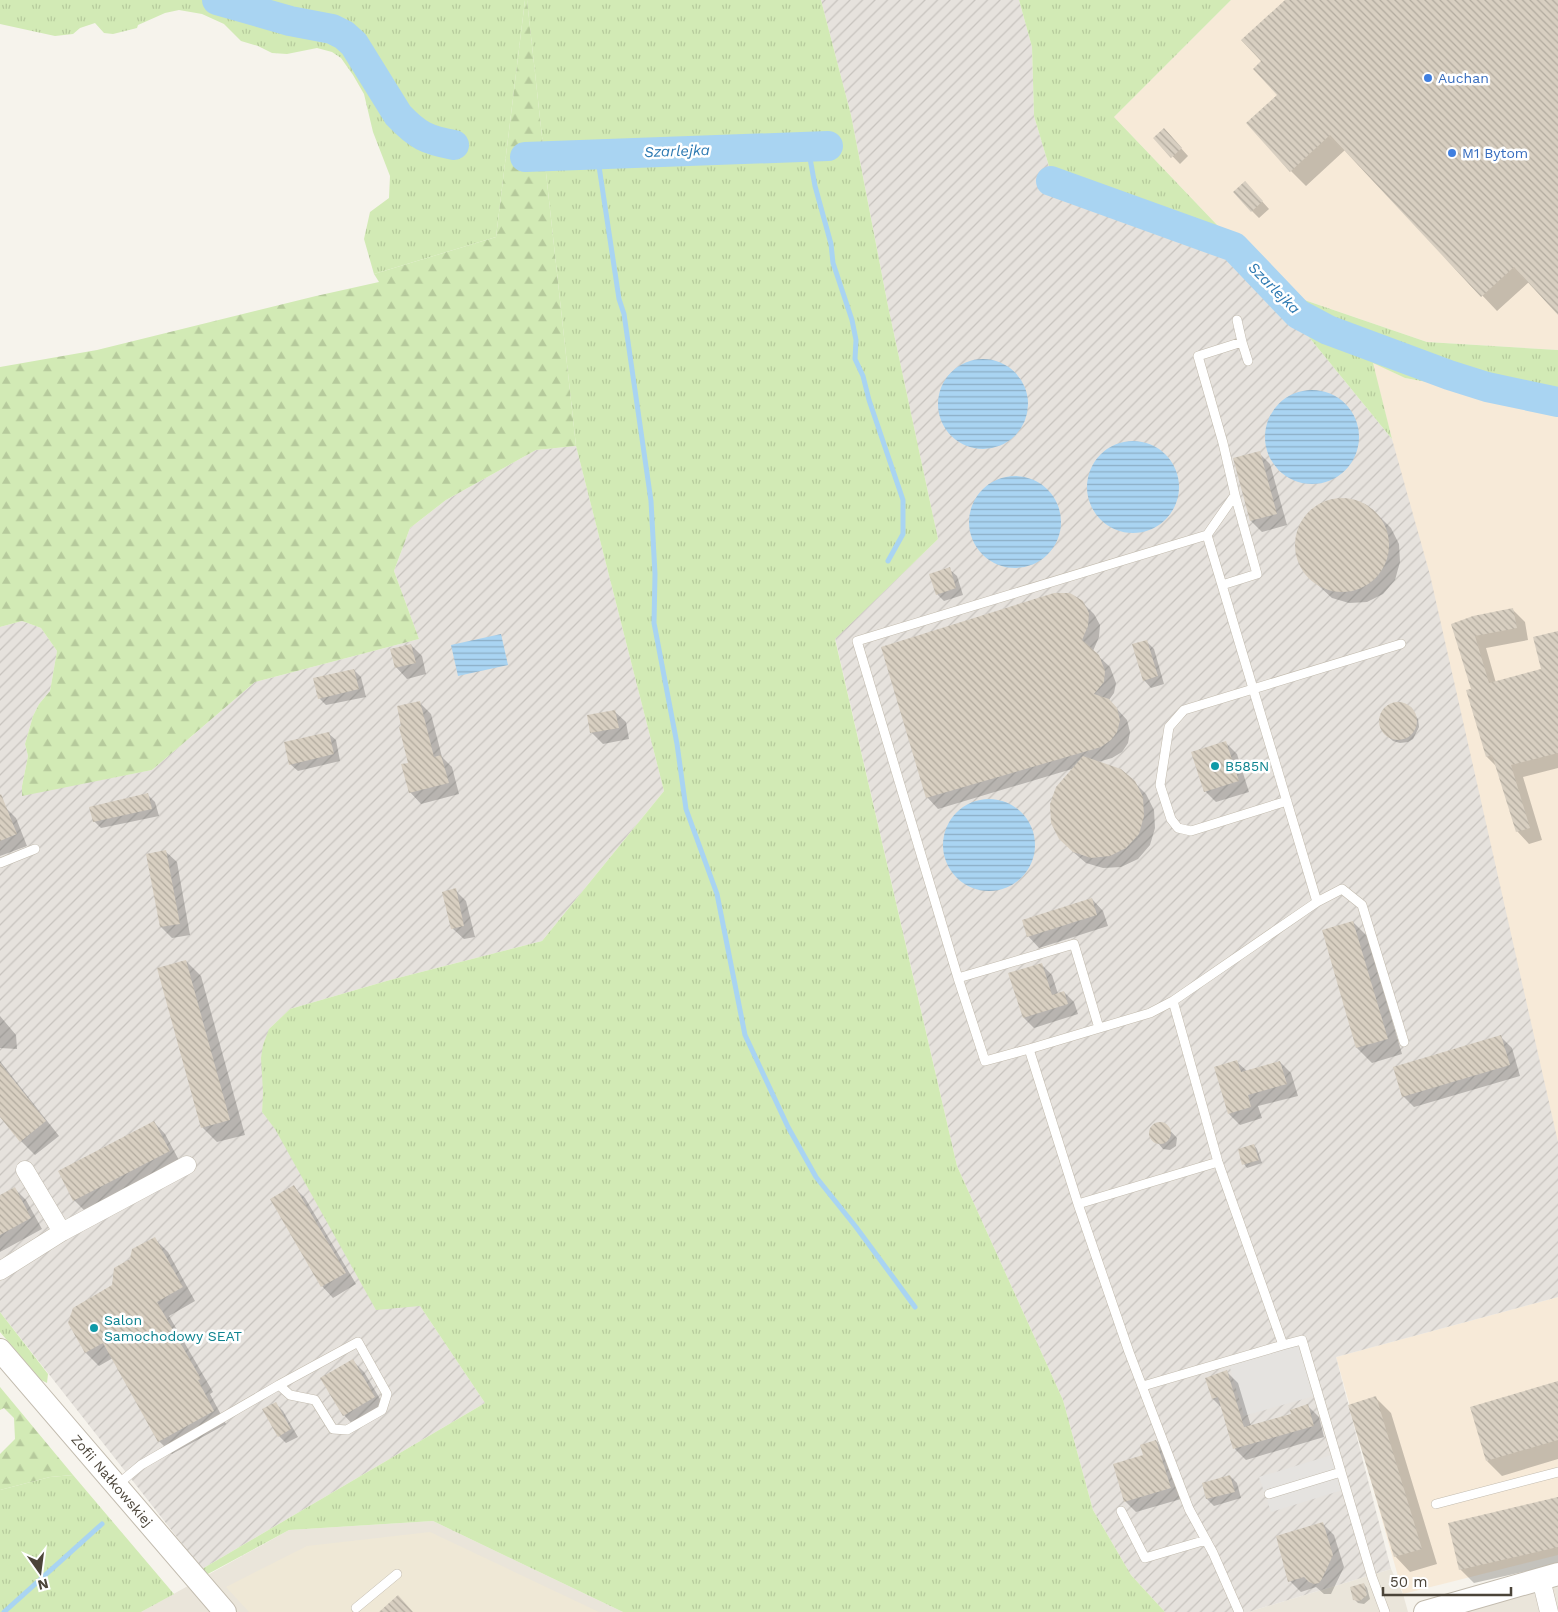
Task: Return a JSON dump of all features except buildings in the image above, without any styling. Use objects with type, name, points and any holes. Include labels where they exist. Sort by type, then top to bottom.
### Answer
[{"type":"street","points":[[0,1271],[62,1232],[187,1165]]},
{"type":"street","points":[[25,1170],[62,1232]]},
{"type":"street","name":"Zofii Nałkowskiej","points":[[0,1350],[222,1611]]},
{"type":"street","points":[[1425,1612],[1550,1577],[1549,1612]]},
{"type":"lane","points":[[1236,320],[1248,361]]},
{"type":"lane","points":[[1222,585],[1258,574],[1198,356],[1242,342]]},
{"type":"lane","points":[[1235,495],[1207,535],[857,641],[958,978],[984,1061],[1150,1013],[1173,1001],[1317,902],[1342,889],[1362,905],[1404,1042]]},
{"type":"lane","points":[[1207,535],[1317,902]]},
{"type":"lane","points":[[1286,801],[1191,831],[1178,828],[1171,819],[1160,785],[1169,726],[1184,710],[1401,644]]},
{"type":"lane","points":[[0,863],[35,850]]},
{"type":"lane","points":[[958,978],[1074,944],[1099,1028]]},
{"type":"lane","points":[[1173,1001],[1218,1162],[1283,1346]]},
{"type":"lane","points":[[1029,1049],[1078,1204],[1129,1352],[1189,1509],[1206,1540],[1239,1612]]},
{"type":"lane","points":[[1078,1204],[1218,1162]]},
{"type":"lane","points":[[1143,1386],[1302,1340],[1372,1576],[1385,1612]]},
{"type":"lane","points":[[116,1486],[141,1465],[279,1385],[358,1342],[387,1394],[382,1410],[347,1430],[333,1429],[315,1400],[290,1395],[279,1385]]},
{"type":"lane","points":[[1269,1494],[1341,1472]]},
{"type":"lane","points":[[1436,1504],[1558,1472]]},
{"type":"lane","points":[[1121,1511],[1146,1558],[1206,1540]]},
{"type":"lane","points":[[355,1611],[397,1574]]},
{"type":"shaded area","points":[[821,0],[1019,0],[1032,47],[1034,116],[1054,183],[1230,258],[1282,304],[1392,439],[1430,575],[1558,1142],[1558,1297],[1336,1357],[1391,1569],[1248,1612],[1165,1612],[1131,1575],[1093,1510],[1063,1400],[957,1166],[835,638],[938,539],[888,306],[851,115]]},
{"type":"shaded area","points":[[1231,0],[1558,0],[1558,350],[1427,342],[1281,292],[1114,117]]},
{"type":"shaded area","points":[[1372,362],[1405,378],[1558,406],[1558,1148],[1392,439]]},
{"type":"shaded area","points":[[576,446],[664,791],[542,941],[390,980],[290,1009],[269,1029],[262,1112],[420,1306],[485,1403],[202,1569],[0,1312],[0,627],[22,621],[41,628],[57,651],[50,691],[39,704],[33,716],[25,744],[28,756],[22,795],[152,770],[255,682],[419,639],[394,571],[410,528],[446,500],[536,450]]},
{"type":"shaded area","points":[[1558,1297],[1558,1555],[1403,1594],[1336,1357]]},
{"type":"shaded area","points":[[1302,1340],[1318,1395],[1244,1416],[1228,1361]]},
{"type":"shaded area","points":[[1335,1454],[1346,1489],[1271,1512],[1259,1477]]},
{"type":"shaded area","points":[[433,1521],[623,1612],[141,1612],[289,1530]]},
{"type":"shaded area","points":[[430,1532],[599,1612],[249,1612],[226,1587],[307,1546]]},
{"type":"shaded area","points":[[1391,1569],[1403,1594],[1408,1612],[1248,1612]]},
{"type":"shaded area","points":[[1558,1586],[1558,1612],[1467,1612],[1506,1600]]},
{"type":"green space","points":[[0,0],[525,0],[496,237],[374,274],[364,239],[370,212],[389,198],[390,176],[373,132],[364,94],[341,58],[332,52],[317,48],[287,54],[272,53],[241,41],[224,24],[202,14],[179,10],[165,13],[138,25],[137,28],[113,34],[104,33],[95,23],[80,28],[73,34],[55,36],[0,24]]},
{"type":"green space","points":[[525,0],[527,0],[576,446],[536,450],[446,500],[410,528],[394,571],[419,639],[255,682],[152,770],[22,796],[28,756],[25,744],[33,716],[39,704],[50,691],[57,651],[41,628],[22,621],[0,627],[0,367],[97,350],[379,282],[374,274],[496,237]]},
{"type":"green space","points":[[527,0],[821,0],[851,115],[888,306],[938,539],[835,639],[957,1166],[1063,1400],[1093,1510],[1131,1575],[1165,1612],[623,1612],[433,1521],[289,1530],[206,1575],[202,1569],[485,1403],[420,1306],[376,1310],[275,1129],[262,1112],[261,1058],[263,1045],[269,1029],[290,1009],[390,980],[542,941],[664,791],[576,446]]},
{"type":"green space","points":[[1019,0],[1231,0],[1114,117],[1281,292],[1427,342],[1558,350],[1558,406],[1405,378],[1373,363],[1392,439],[1282,304],[1230,258],[1054,183],[1034,116],[1032,47]]},
{"type":"green space","points":[[0,1312],[48,1374],[47,1383],[41,1380],[0,1332]]},
{"type":"green space","points":[[0,1387],[73,1475],[50,1477],[0,1490],[0,1454],[15,1439],[14,1418],[4,1408],[0,1410]]},
{"type":"green space","points":[[73,1475],[174,1594],[141,1612],[0,1612],[0,1490],[50,1477]]},
{"type":"water","points":[[974,359],[992,359],[1008,366],[1021,379],[1028,395],[1028,413],[1021,429],[1008,442],[992,449],[974,449],[958,442],[945,429],[938,413],[938,395],[945,379],[958,366]]},
{"type":"water","points":[[1312,390],[1330,394],[1345,404],[1355,419],[1359,437],[1355,455],[1345,470],[1330,480],[1312,484],[1294,480],[1279,470],[1269,455],[1265,437],[1269,419],[1279,404],[1294,394]]},
{"type":"water","points":[[1133,441],[1151,445],[1165,455],[1175,469],[1179,487],[1175,505],[1165,519],[1151,529],[1133,533],[1115,529],[1101,519],[1091,505],[1087,487],[1091,469],[1101,455],[1115,445]]},
{"type":"water","points":[[1006,476],[1024,476],[1041,483],[1054,496],[1061,513],[1061,531],[1054,548],[1041,561],[1024,568],[1006,568],[989,561],[976,548],[969,531],[969,513],[976,496],[989,483]]},
{"type":"water","points":[[501,634],[508,665],[458,676],[451,645]]},
{"type":"water","points":[[980,799],[998,799],[1015,806],[1028,819],[1035,836],[1035,854],[1028,871],[1015,884],[998,891],[980,891],[963,884],[950,871],[943,854],[943,836],[950,819],[963,806]]},
{"type":"waterway","name":"Szarlejka","points":[[217,0],[290,21],[332,29],[344,35],[354,44],[398,115],[423,136],[454,145]]},
{"type":"waterway","name":"Szarlejka","points":[[525,157],[828,146]]},
{"type":"waterway","points":[[808,147],[815,186],[831,244],[833,263],[852,320],[856,340],[855,359],[863,376],[869,400],[903,500],[903,534],[888,561]]},
{"type":"waterway","points":[[597,153],[619,299],[624,314],[651,501],[655,574],[654,623],[677,744],[686,809],[717,894],[745,1035],[788,1127],[816,1177],[856,1227],[915,1307]]},
{"type":"waterway","name":"Szarlejka","points":[[1051,181],[1234,247],[1298,314],[1328,330],[1449,375],[1487,387],[1558,402]]},
{"type":"waterway","points":[[4,1612],[102,1524]]},
{"type":"place","name":"Auchan","points":[[1428,78]]},
{"type":"place","name":"M1 Bytom","points":[[1452,153]]},
{"type":"place","name":"B585N","points":[[1215,766]]},
{"type":"place","name":"Salon Samochodowy SEAT","points":[[94,1328]]}]
